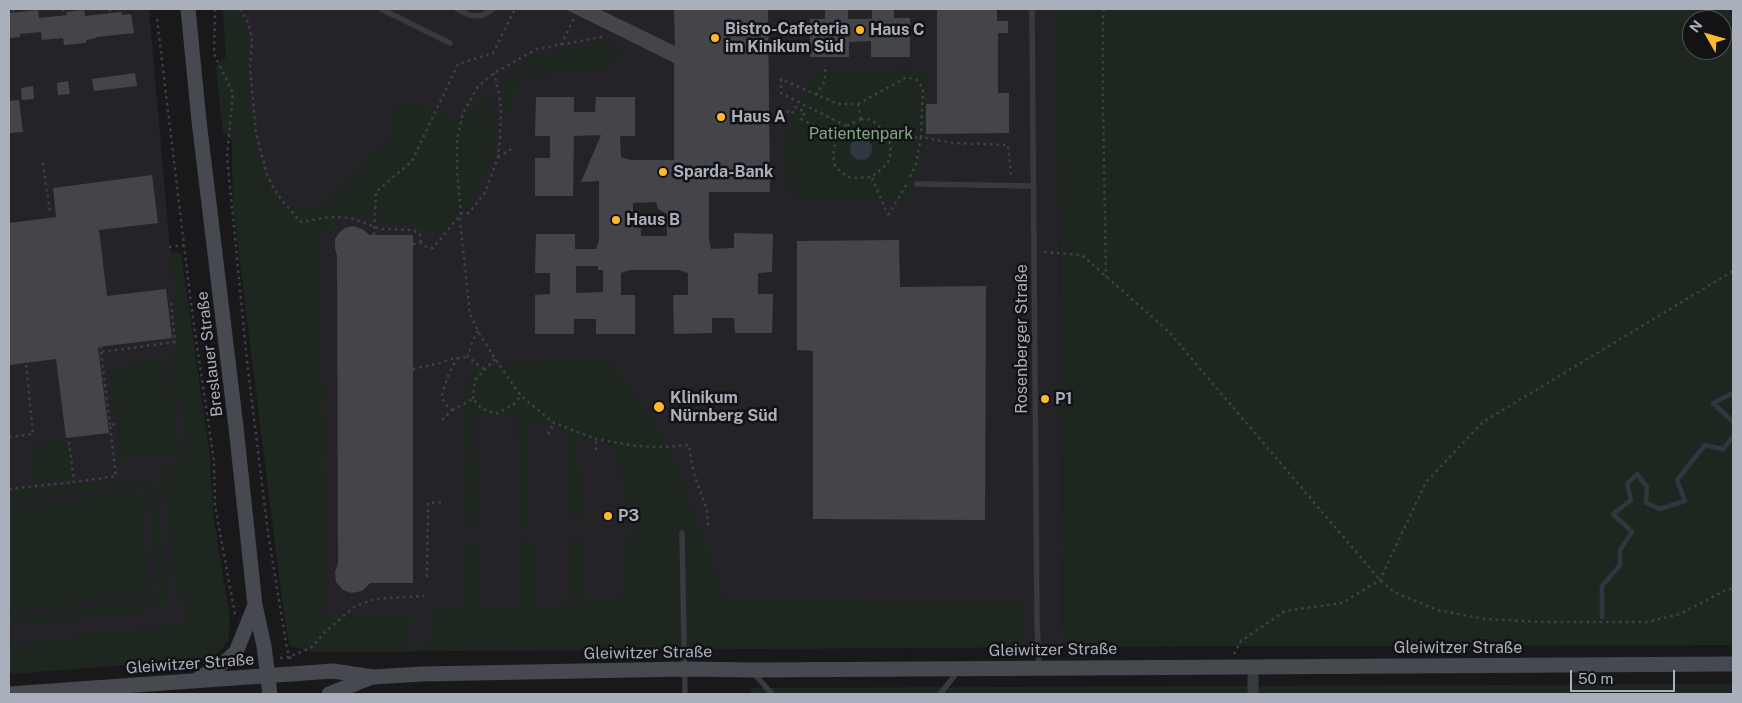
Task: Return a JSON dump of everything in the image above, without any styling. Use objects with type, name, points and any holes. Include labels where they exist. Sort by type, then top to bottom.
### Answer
[{"type":"main road","name":"Breslauer Straße","points":[[188,9],[199,121],[236,427],[255,605],[264,646],[270,694]]},
{"type":"main road","points":[[195,681],[233,656],[243,637],[255,605]]},
{"type":"main road","name":"Gleiwitzer Straße","points":[[9,694],[64,692],[334,671],[373,677],[422,674],[686,670],[1733,664]]},
{"type":"main road","name":"Gleiwitzer Straße","points":[[329,694],[373,677]]},
{"type":"street","points":[[1253,666],[1253,694]]},
{"type":"lane","points":[[381,9],[450,43]]},
{"type":"lane","points":[[457,9],[469,15],[481,16],[493,9]]},
{"type":"lane","name":"Rosenberger Straße","points":[[1032,9],[1037,622],[1040,669]]},
{"type":"lane","points":[[917,184],[1034,186]]},
{"type":"lane","points":[[682,532],[685,694]]},
{"type":"lane","points":[[940,694],[960,669]]},
{"type":"lane","points":[[754,670],[758,678],[772,694]]},
{"type":"path","points":[[63,9],[64,15]]},
{"type":"path","points":[[96,9],[109,9],[110,13]]},
{"type":"path","points":[[215,9],[214,54],[233,94],[227,156],[247,360],[268,533],[289,657],[295,665],[296,674]]},
{"type":"path","points":[[240,9],[249,24],[252,41],[250,66],[256,133],[267,174],[274,189],[284,203],[301,222],[329,217],[351,218],[380,229],[413,230],[420,234],[421,243]]},
{"type":"path","points":[[374,235],[376,192],[412,161],[458,64],[493,53],[515,9]]},
{"type":"path","points":[[1104,9],[1103,108],[1106,277]]},
{"type":"path","points":[[561,45],[574,18]]},
{"type":"path","points":[[157,19],[184,245],[214,461],[215,506],[234,609]]},
{"type":"path","points":[[602,37],[537,49],[494,73],[477,88],[464,113],[457,139],[457,172],[470,314],[495,359],[522,396],[554,423],[596,439],[637,446],[661,448],[689,444],[693,471],[707,510],[708,527]]},
{"type":"path","points":[[816,95],[825,81],[825,65]]},
{"type":"path","points":[[413,244],[421,243],[428,248],[433,248],[461,214],[469,212],[486,191],[498,157],[501,110],[494,73]]},
{"type":"path","points":[[846,126],[781,93],[781,79],[838,104],[858,104],[907,76],[917,80],[923,88],[921,137],[916,164],[905,188],[888,215],[872,177]]},
{"type":"path","points":[[858,104],[861,119]]},
{"type":"path","points":[[781,108],[792,114],[795,107],[805,112],[801,119],[836,137]]},
{"type":"path","points":[[861,119],[872,120],[882,129],[888,137],[891,151],[888,163],[872,177],[847,177],[835,166],[833,155],[836,137],[846,126],[861,119]]},
{"type":"path","points":[[889,142],[921,137],[954,143],[1008,145],[1012,185]]},
{"type":"path","points":[[498,157],[515,147]]},
{"type":"path","points":[[43,163],[50,212]]},
{"type":"path","points":[[169,247],[184,245]]},
{"type":"path","points":[[1035,251],[1082,256],[1169,332],[1380,580],[1394,592],[1437,610],[1485,619],[1544,622],[1647,622],[1680,614],[1733,588]]},
{"type":"path","points":[[1226,666],[1241,641],[1285,611],[1342,603],[1380,580],[1426,482],[1483,422],[1733,271]]},
{"type":"path","points":[[101,352],[175,342],[171,302]]},
{"type":"path","points":[[468,357],[472,342],[478,331]]},
{"type":"path","points":[[9,489],[116,476],[100,340]]},
{"type":"path","points":[[413,369],[440,363],[451,358],[468,357],[485,370]]},
{"type":"path","points":[[452,410],[444,403],[442,395],[448,376],[458,358]]},
{"type":"path","points":[[473,399],[476,380],[495,359]]},
{"type":"path","points":[[9,437],[33,434],[26,363]]},
{"type":"path","points":[[473,399],[481,408],[496,414],[514,404],[522,396]]},
{"type":"path","points":[[442,420],[452,410],[473,399]]},
{"type":"path","points":[[548,434],[554,423]]},
{"type":"path","points":[[110,425],[117,424]]},
{"type":"path","points":[[596,439],[596,450]]},
{"type":"path","points":[[69,442],[74,482]]},
{"type":"path","points":[[427,577],[428,503],[444,502]]},
{"type":"path","points":[[289,657],[312,647],[325,632],[354,607],[374,599],[424,596]]},
{"type":"shaded area","points":[[9,9],[149,9],[170,249],[228,641],[213,658],[9,674]]},
{"type":"shaded area","name":"Klinikum Nürnberg Süd","points":[[223,9],[1057,9],[1063,647],[314,652],[290,646],[283,607],[233,207],[232,140],[223,132],[216,66],[226,57]]},
{"type":"shaded area","points":[[861,138],[869,141],[872,149],[869,157],[861,160],[853,157],[850,149],[853,141]]},
{"type":"green space","points":[[223,9],[230,9],[243,18],[254,133],[267,183],[283,204],[314,210],[389,139],[399,99],[459,119],[491,87],[494,150],[473,200],[442,233],[373,219],[353,210],[322,235],[324,616],[411,618],[411,648],[428,648],[433,605],[464,606],[466,542],[482,542],[482,609],[520,610],[519,540],[533,540],[535,607],[571,604],[571,539],[586,538],[585,600],[623,598],[625,540],[636,539],[634,511],[624,511],[618,450],[577,436],[582,521],[572,521],[566,432],[529,418],[530,527],[520,526],[516,415],[475,415],[479,525],[465,525],[463,416],[467,376],[478,365],[610,361],[667,440],[727,602],[1026,604],[1026,646],[314,652],[290,646],[283,607],[233,207],[232,140],[223,132],[216,66],[226,57]]},
{"type":"green space","points":[[1057,9],[1733,9],[1733,645],[1063,647]]},
{"type":"green space","points":[[593,44],[611,44],[626,51],[613,63],[591,71],[525,77],[514,91],[513,113],[505,113],[504,75],[539,56]]},
{"type":"green space","name":"Patientenpark","points":[[925,69],[925,147],[905,200],[787,196],[786,132],[817,70]]},
{"type":"green space","points":[[170,250],[181,254],[210,456],[213,514],[230,619],[228,641],[213,658],[9,674],[9,645],[188,623],[187,603],[175,594],[161,470],[186,450],[170,349],[179,348]]},
{"type":"green space","points":[[168,360],[180,452],[121,459],[109,367]]},
{"type":"green space","points":[[67,441],[71,479],[34,484],[29,446]]},
{"type":"green space","points":[[135,477],[150,480],[157,491],[168,589],[166,601],[156,609],[9,626],[9,615],[152,599],[157,596],[158,589],[147,494],[143,487],[136,486],[9,502],[9,492]]},
{"type":"green space","points":[[140,491],[152,594],[10,612],[9,507]]},
{"type":"green space","points":[[1733,684],[1733,694],[751,694],[751,688]]},
{"type":"building","points":[[565,9],[599,9],[675,46],[674,9],[768,9],[770,192],[709,192],[709,239],[711,249],[734,248],[734,233],[773,234],[772,272],[758,273],[758,294],[773,294],[772,333],[735,333],[734,318],[712,318],[712,333],[674,334],[673,295],[688,295],[688,273],[678,270],[630,270],[621,273],[621,295],[635,295],[635,334],[596,334],[596,319],[574,319],[574,334],[535,334],[535,295],[550,294],[550,273],[535,273],[536,234],[575,234],[575,249],[596,249],[599,240],[599,181],[581,182],[601,135],[574,136],[573,196],[535,196],[535,158],[550,158],[550,136],[535,136],[536,97],[574,97],[574,112],[595,112],[596,97],[635,97],[635,136],[620,136],[621,157],[631,160],[674,160],[674,63]],"holes":[[[656,202],[658,209],[667,214],[667,236],[641,236],[641,228],[633,227],[633,203]],[[576,266],[598,266],[598,270],[603,270],[603,292],[576,293]]]},
{"type":"building","name":"Haus C","points":[[825,9],[848,9],[848,19],[872,19],[872,9],[894,9],[894,18],[910,18],[910,57],[871,57],[871,41],[849,42],[849,57],[810,57],[810,19],[825,19]]},
{"type":"building","points":[[937,9],[997,9],[997,21],[1008,21],[1008,33],[998,33],[998,93],[1009,93],[1009,133],[926,134],[926,104],[937,104]]},
{"type":"building","points":[[38,10],[39,18],[67,15],[66,12],[84,10],[85,16],[121,12],[122,15],[131,14],[134,33],[96,37],[86,40],[86,43],[64,45],[63,38],[42,40],[41,32],[20,34],[20,37],[9,38],[9,13]]},
{"type":"building","points":[[135,73],[137,86],[94,91],[92,79]]},
{"type":"building","points":[[68,81],[70,94],[58,95],[57,83]]},
{"type":"building","points":[[33,86],[34,99],[22,100],[21,88]]},
{"type":"building","points":[[19,100],[23,132],[9,133],[9,101]]},
{"type":"building","points":[[152,175],[158,223],[99,230],[107,296],[166,289],[172,338],[98,347],[109,433],[66,438],[56,359],[9,365],[9,223],[56,217],[53,188]]},
{"type":"building","points":[[354,226],[364,230],[369,235],[413,235],[413,583],[370,583],[362,591],[351,593],[343,590],[336,582],[335,572],[338,563],[337,255],[335,239],[345,228]]},
{"type":"building","points":[[899,240],[900,287],[986,286],[985,520],[813,519],[813,351],[797,350],[797,241]]},
{"type":"waterway","points":[[1733,393],[1713,403],[1733,422]]},
{"type":"waterway","points":[[1602,617],[1602,586],[1620,565],[1620,550],[1632,532],[1613,514],[1631,500],[1627,484],[1637,474],[1647,487],[1646,503],[1660,509],[1685,501],[1677,480],[1705,445],[1723,449],[1733,437]]},
{"type":"place","name":"Haus C","points":[[860,30]]},
{"type":"place","name":"Bistro-Cafeteria im Kinikum Süd","points":[[715,38]]},
{"type":"place","name":"Haus A","points":[[721,117]]},
{"type":"place","name":"Sparda-Bank","points":[[663,172]]},
{"type":"place","name":"Haus B","points":[[616,220]]},
{"type":"place","name":"P1","points":[[1045,399]]},
{"type":"place","name":"Klinikum Nürnberg Süd","points":[[659,407]]},
{"type":"place","name":"P3","points":[[608,516]]}]
